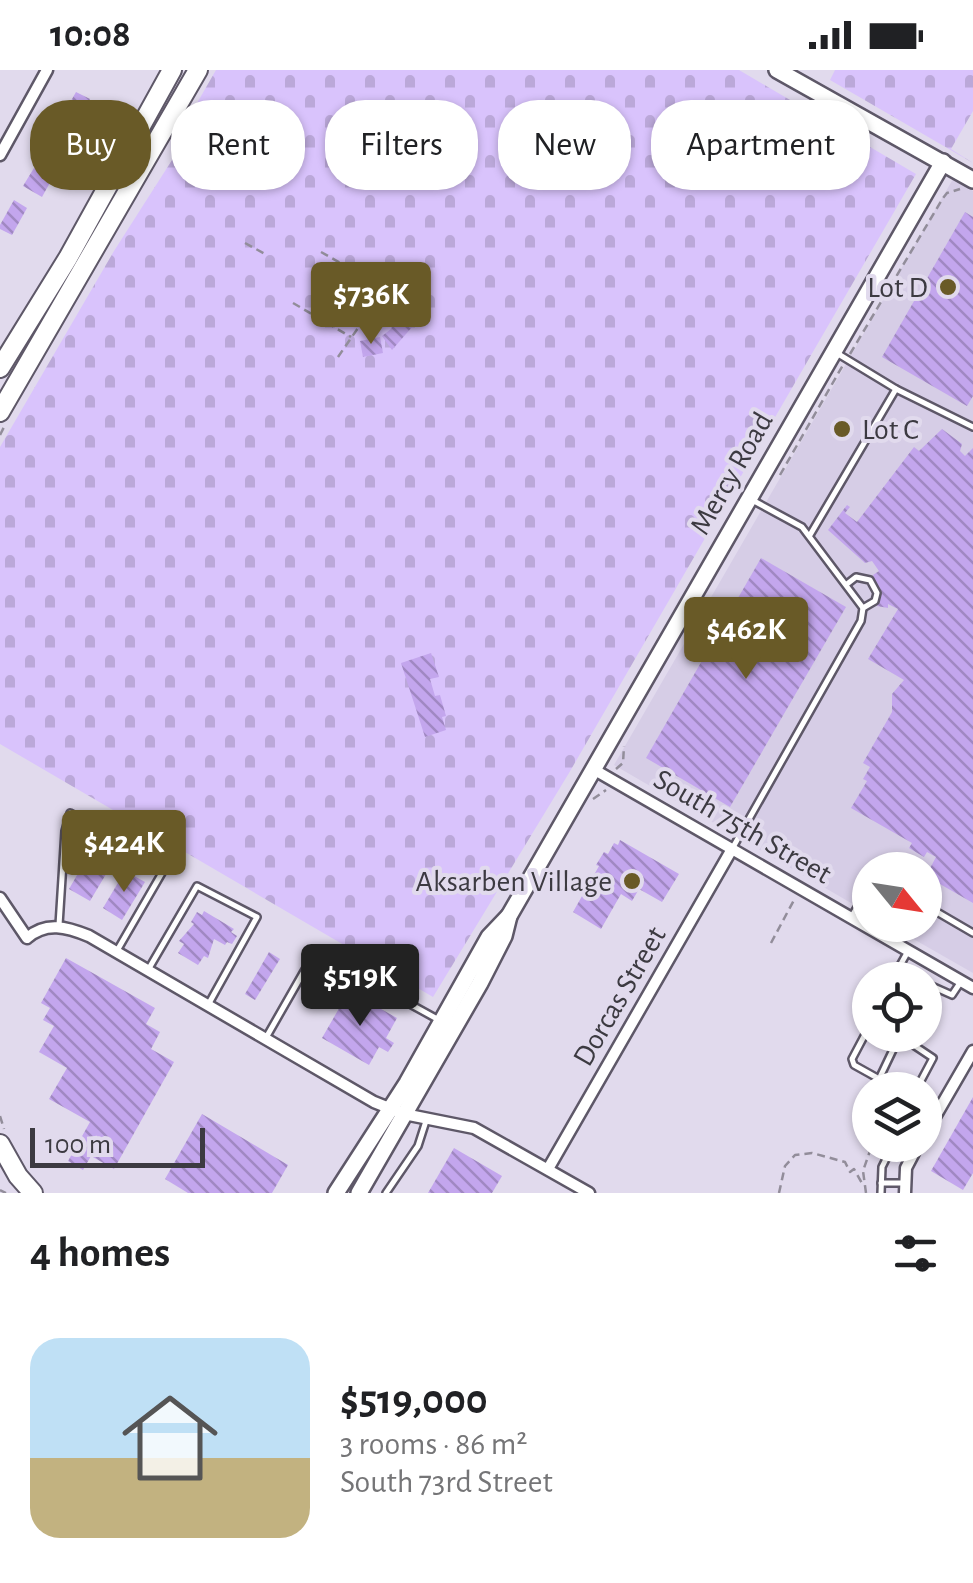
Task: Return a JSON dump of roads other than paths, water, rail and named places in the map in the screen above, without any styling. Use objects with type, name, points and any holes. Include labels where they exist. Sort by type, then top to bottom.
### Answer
[{"type":"main road","points":[[0,368],[68,258],[172,70]]},
{"type":"main road","points":[[1,409],[198,70]]},
{"type":"main road","points":[[776,70],[972,180]]},
{"type":"main road","name":"Mercy Road","points":[[359,1193],[441,1022],[490,938],[509,916],[592,769],[756,502],[943,162]]},
{"type":"main road","name":"Mercy Road","points":[[336,1193],[396,1111],[480,983],[504,936],[509,916]]},
{"type":"main road","points":[[0,1144],[33,1193]]},
{"type":"street","points":[[0,155],[47,70]]},
{"type":"street","name":"South 75th Street","points":[[592,769],[852,916]]},
{"type":"street","name":"Dorcas Street","points":[[548,1169],[732,848]]},
{"type":"street","points":[[0,898],[27,938],[36,930],[59,927],[89,936],[396,1111],[474,1128],[590,1193]]},
{"type":"street","name":"South 75th Street","points":[[896,942],[973,988]]},
{"type":"street","points":[[942,1105],[973,1052]]},
{"type":"street","points":[[905,1188],[909,1162]]},
{"type":"lane","points":[[840,355],[896,389],[973,427]]},
{"type":"lane","points":[[810,535],[896,389]]},
{"type":"lane","points":[[732,848],[862,621],[863,608],[810,535],[756,502]]},
{"type":"lane","points":[[847,584],[856,577],[870,580],[877,593],[875,601],[863,608]]},
{"type":"lane","points":[[59,927],[65,831],[70,813],[166,866],[116,952]]},
{"type":"lane","points":[[148,970],[198,886],[214,892],[258,920],[208,1005]]},
{"type":"lane","points":[[942,916],[973,933]]},
{"type":"lane","points":[[902,962],[909,950]]},
{"type":"lane","points":[[266,1039],[316,952],[441,1022]]},
{"type":"lane","points":[[942,993],[952,995],[961,981]]},
{"type":"lane","points":[[856,1052],[854,1064],[867,1072]]},
{"type":"lane","points":[[924,1052],[933,1058],[926,1072]]},
{"type":"lane","points":[[386,1193],[418,1146],[426,1118]]},
{"type":"lane","points":[[881,1193],[884,1162]]},
{"type":"lane","points":[[881,1183],[905,1188]]},
{"type":"place","name":"Lot D","points":[[948,287]]},
{"type":"place","name":"Lot C","points":[[842,429]]},
{"type":"place","name":"Aksarben Village","points":[[632,881]]}]
